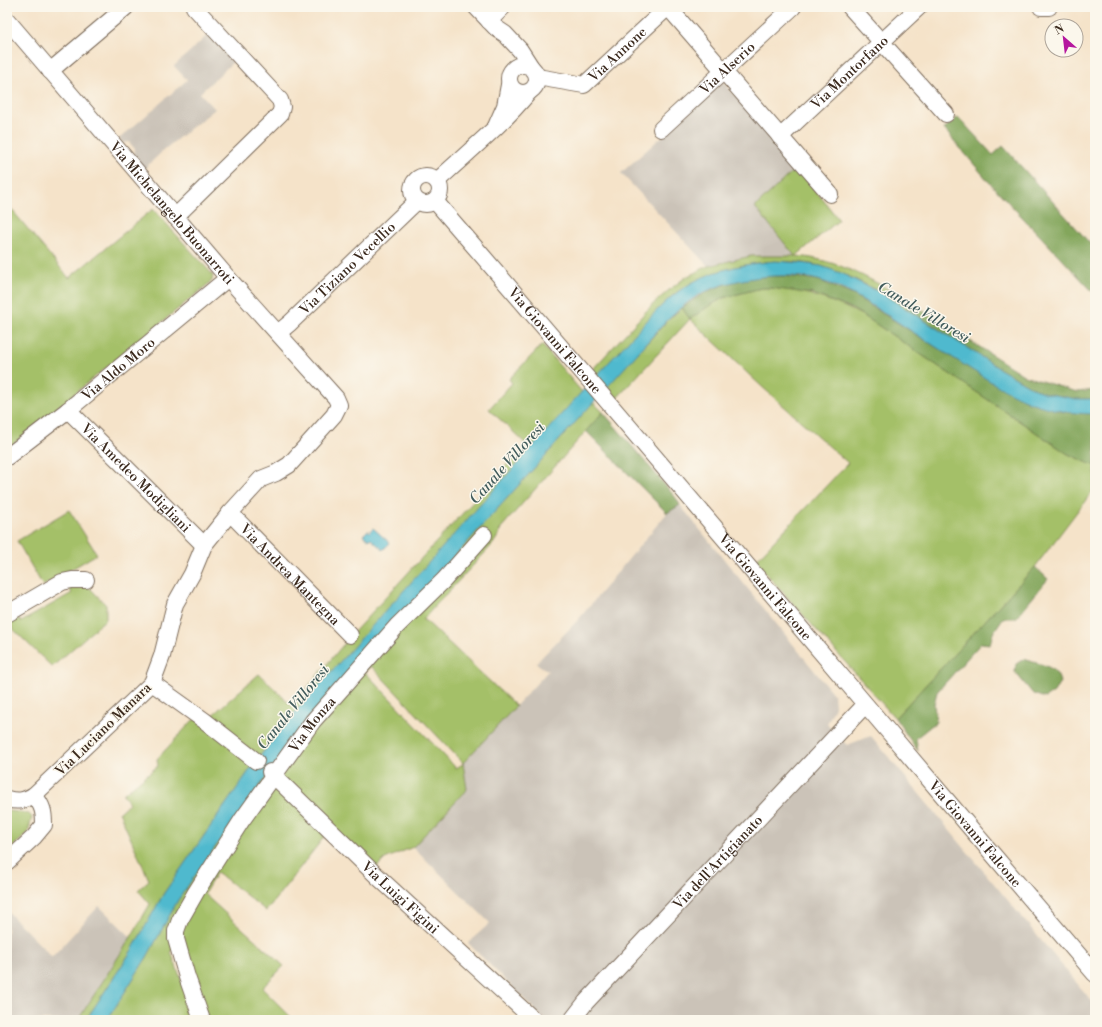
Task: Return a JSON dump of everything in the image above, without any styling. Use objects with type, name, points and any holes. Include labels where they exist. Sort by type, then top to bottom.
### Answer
[{"type":"street","points":[[50,71],[126,7]]},
{"type":"street","points":[[175,217],[280,114],[282,107],[280,100],[194,7]]},
{"type":"street","points":[[438,181],[512,112],[536,86],[534,72],[520,50],[506,34],[492,24],[476,7]]},
{"type":"street","points":[[492,24],[503,7]]},
{"type":"street","points":[[668,7],[830,194]]},
{"type":"street","name":"Via Annone","points":[[534,72],[584,85],[668,7]]},
{"type":"street","name":"Via Alserio","points":[[661,129],[793,7]]},
{"type":"street","points":[[850,7],[946,114]]},
{"type":"street","name":"Via Montorfano","points":[[780,137],[919,7]]},
{"type":"street","name":"Via Michelangelo Buonarroti","points":[[7,20],[228,278],[336,398],[339,405]]},
{"type":"street","points":[[492,24],[508,50],[512,89],[520,93],[529,92]]},
{"type":"street","points":[[497,126],[505,106],[513,68],[522,64],[534,72]]},
{"type":"street","points":[[421,176],[427,176],[433,177],[438,181],[440,194],[435,201],[426,204],[416,201],[411,190],[412,184],[416,179],[421,176]]},
{"type":"street","name":"Via Tiziano Vecellio","points":[[278,333],[416,201]]},
{"type":"street","name":"Via Giovanni Falcone","points":[[435,201],[614,408],[1095,974]]},
{"type":"street","name":"Via Aldo Moro","points":[[7,457],[68,410],[228,278]]},
{"type":"street","name":"Via Luciano Manara","points":[[7,799],[16,802],[25,800],[34,795],[152,683],[162,656],[175,604],[192,574],[204,545],[230,513],[261,479],[290,465],[334,415],[339,405]]},
{"type":"street","name":"Via Amedeo Modigliani","points":[[68,410],[204,545]]},
{"type":"street","name":"Via Andrea Mantegna","points":[[230,513],[350,635]]},
{"type":"street","name":"Via Monza","points":[[202,1020],[176,939],[176,931],[180,920],[196,892],[272,774],[328,704],[397,626],[444,580],[484,535]]},
{"type":"street","points":[[7,614],[62,582],[86,580]]},
{"type":"street","points":[[152,683],[205,721],[256,762]]},
{"type":"street","name":"Via dell'Artigianato","points":[[572,1020],[586,1002],[865,705]]},
{"type":"street","name":"Via Luigi Figini","points":[[272,774],[365,866],[534,1020]]},
{"type":"street","points":[[7,862],[34,837],[44,825],[43,811],[39,801],[34,795]]},
{"type":"shaded area","points":[[208,35],[233,62],[200,93],[215,109],[166,148],[144,169],[133,156],[135,149],[129,142],[123,143],[119,139],[187,80],[174,66]]},
{"type":"shaded area","points":[[723,82],[797,167],[795,256],[751,256],[708,266],[621,173]]},
{"type":"shaded area","points":[[680,505],[834,695],[835,706],[827,724],[847,745],[871,736],[1095,1005],[1095,1020],[545,1020],[468,943],[490,923],[413,847],[467,789],[463,763],[548,671],[536,663],[578,620],[667,513]]},
{"type":"shaded area","points":[[99,906],[131,937],[78,1020],[7,1020],[7,911],[52,957]]},
{"type":"green space","points":[[958,117],[993,155],[1003,146],[1095,249],[1095,294],[989,182],[944,129]]},
{"type":"green space","points":[[797,167],[839,220],[796,256],[827,262],[856,272],[911,303],[907,309],[866,285],[823,267],[785,261],[744,265],[705,277],[672,296],[597,376],[592,370],[651,306],[686,277],[708,266],[751,256],[795,256],[755,207]]},
{"type":"green space","points":[[7,204],[69,278],[153,209],[213,275],[212,281],[7,449]]},
{"type":"green space","points":[[768,276],[818,280],[855,296],[993,383],[1029,402],[1064,412],[1095,414],[1095,466],[1068,454],[867,318],[852,309],[813,294],[761,288],[723,298],[690,319],[682,308],[705,293],[729,283]]},
{"type":"green space","points":[[761,288],[789,290],[816,296],[867,318],[1068,454],[1095,466],[1095,488],[1035,567],[895,718],[755,561],[848,463],[760,385],[690,319],[723,298]]},
{"type":"green space","points":[[911,303],[1025,376],[1077,392],[1095,390],[1095,399],[1076,399],[1045,393],[1033,388],[1000,369],[907,309]]},
{"type":"green space","points":[[682,308],[690,319],[617,398],[607,386],[668,320]]},
{"type":"green space","points":[[542,345],[582,392],[297,710],[256,761],[164,893],[132,950],[86,1020],[78,1020],[131,937],[150,904],[138,890],[149,880],[119,812],[129,803],[123,794],[158,766],[157,759],[193,720],[209,718],[259,674],[292,706],[353,633],[526,444],[489,409],[512,383],[509,379]]},
{"type":"green space","points":[[593,402],[603,412],[501,528],[493,544],[423,620],[427,622],[516,706],[463,763],[467,789],[413,847],[385,859],[374,870],[328,832],[266,911],[217,872],[204,894],[284,966],[262,988],[294,1020],[208,1020],[192,976],[182,931],[171,952],[196,1020],[107,1020],[147,957],[178,900],[309,718]],"holes":[[[371,666],[463,764],[456,768],[365,672]]]},
{"type":"green space","points":[[603,412],[676,498],[680,505],[667,513],[586,431]]},
{"type":"green space","points":[[69,510],[97,554],[43,586],[17,541]]},
{"type":"green space","points":[[1035,567],[1048,579],[1016,618],[1003,618],[993,633],[990,644],[981,643],[937,692],[934,704],[936,722],[916,738],[918,751],[895,718]]},
{"type":"green space","points":[[88,586],[106,605],[106,619],[52,667],[8,623],[18,618],[21,622],[72,593],[68,587]]},
{"type":"green space","points":[[1024,659],[1051,668],[1055,672],[1060,682],[1054,692],[1045,698],[1033,694],[1015,672],[1016,664]]},
{"type":"green space","points":[[7,809],[10,811],[28,813],[32,817],[28,833],[7,852]]},
{"type":"water","points":[[775,261],[821,266],[841,273],[883,294],[1000,369],[1033,388],[1045,393],[1076,399],[1095,399],[1095,414],[1054,409],[1038,405],[1015,395],[972,370],[864,301],[846,291],[818,280],[792,276],[756,278],[722,285],[697,296],[687,303],[660,328],[309,718],[178,900],[147,957],[107,1020],[86,1020],[132,950],[164,893],[256,761],[297,710],[566,409],[651,316],[680,290],[698,279],[719,271]]},
{"type":"water","points":[[373,528],[390,543],[383,550],[370,538],[369,540],[363,535],[368,530],[369,532]]},
{"type":"water label","name":"Canale Villoresi","points":[[924,312]]},
{"type":"water label","name":"Canale Villoresi","points":[[507,463]]},
{"type":"water label","name":"Canale Villoresi","points":[[293,707]]}]
